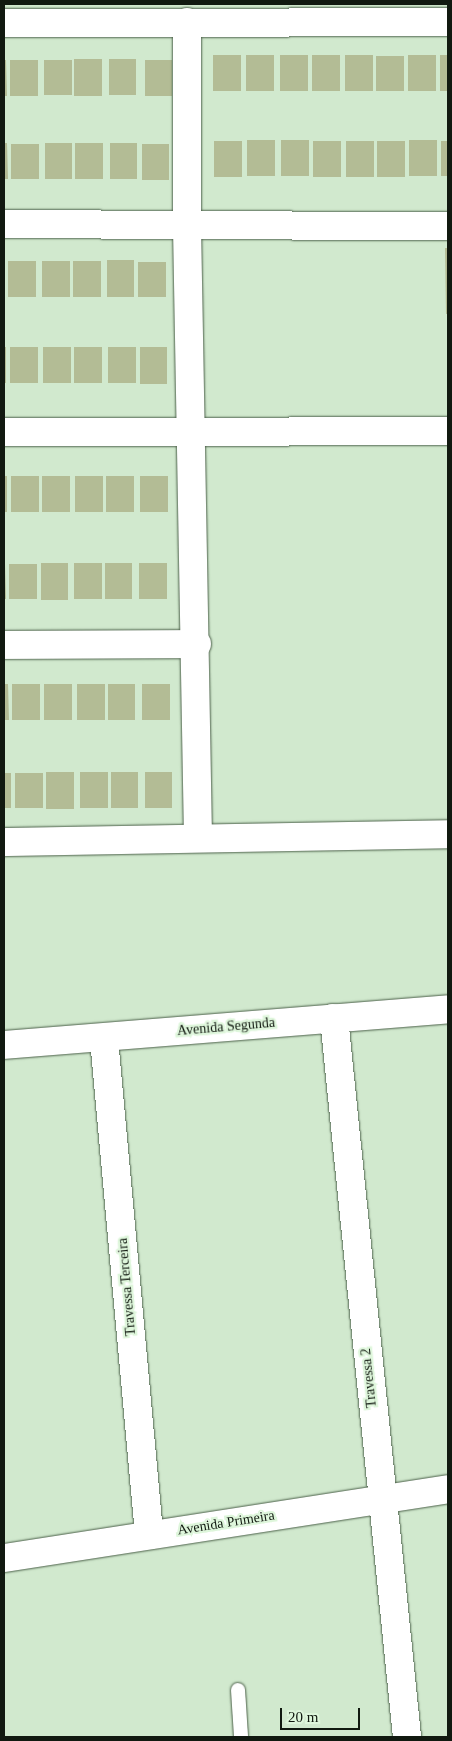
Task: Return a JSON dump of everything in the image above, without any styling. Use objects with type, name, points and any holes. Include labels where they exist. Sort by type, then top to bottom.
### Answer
[{"type":"street","points":[[187,22],[187,226],[197,644],[198,836]]},
{"type":"street","points":[[4,23],[448,22]]},
{"type":"street","points":[[4,224],[448,226]]},
{"type":"street","points":[[4,432],[448,431]]},
{"type":"street","points":[[4,645],[197,644]]},
{"type":"street","points":[[4,842],[198,836],[448,834]]},
{"type":"street","name":"Avenida Segunda","points":[[4,1045],[104,1039],[448,1009]]},
{"type":"street","name":"Travessa 2","points":[[334,1018],[381,1499],[407,1737]]},
{"type":"street","name":"Travessa Terceira","points":[[104,1039],[149,1534]]},
{"type":"street","name":"Avenida Primeira","points":[[4,1558],[448,1489]]},
{"type":"lane","points":[[238,1690],[241,1737]]},
{"type":"building","points":[[213,55],[241,55],[241,91],[213,91]]},
{"type":"building","points":[[246,55],[274,55],[274,91],[246,91]]},
{"type":"building","points":[[280,55],[308,55],[308,91],[280,91]]},
{"type":"building","points":[[312,55],[340,55],[340,91],[312,91]]},
{"type":"building","points":[[345,55],[373,55],[373,91],[345,91]]},
{"type":"building","points":[[408,55],[436,55],[436,91],[408,91]]},
{"type":"building","points":[[440,55],[448,55],[448,91],[440,91]]},
{"type":"building","points":[[376,56],[404,56],[404,91],[376,91]]},
{"type":"building","points":[[74,59],[102,59],[102,96],[74,96]]},
{"type":"building","points":[[109,59],[136,59],[136,95],[109,95]]},
{"type":"building","points":[[4,60],[6,60],[7,96],[4,96]]},
{"type":"building","points":[[10,60],[38,60],[38,96],[10,96]]},
{"type":"building","points":[[44,60],[72,60],[72,95],[44,95]]},
{"type":"building","points":[[145,60],[172,60],[172,96],[145,96]]},
{"type":"building","points":[[247,140],[275,140],[275,176],[247,176]]},
{"type":"building","points":[[281,140],[309,140],[309,176],[281,176]]},
{"type":"building","points":[[409,140],[437,140],[437,176],[409,176]]},
{"type":"building","points":[[214,141],[242,141],[242,177],[214,177]]},
{"type":"building","points":[[313,141],[341,141],[341,177],[313,177]]},
{"type":"building","points":[[346,141],[374,141],[374,177],[346,177]]},
{"type":"building","points":[[377,141],[405,141],[405,177],[377,177]]},
{"type":"building","points":[[441,141],[448,141],[448,176],[441,176]]},
{"type":"building","points":[[4,143],[7,143],[8,179],[4,179]]},
{"type":"building","points":[[45,143],[72,143],[72,179],[45,179]]},
{"type":"building","points":[[75,143],[103,143],[103,179],[75,179]]},
{"type":"building","points":[[110,143],[137,143],[137,179],[110,179]]},
{"type":"building","points":[[11,144],[39,144],[39,179],[11,179]]},
{"type":"building","points":[[142,144],[169,144],[169,180],[142,180]]},
{"type":"building","points":[[445,248],[448,248],[448,314],[446,314]]},
{"type":"building","points":[[107,260],[134,260],[134,297],[107,297]]},
{"type":"building","points":[[8,261],[36,261],[36,297],[8,297]]},
{"type":"building","points":[[42,261],[70,261],[70,297],[42,297]]},
{"type":"building","points":[[73,261],[101,261],[101,297],[73,297]]},
{"type":"building","points":[[138,262],[166,262],[166,297],[138,297]]},
{"type":"building","points":[[4,347],[6,347],[6,383],[4,383]]},
{"type":"building","points":[[10,347],[38,347],[38,383],[10,383]]},
{"type":"building","points":[[43,347],[71,347],[71,383],[43,383]]},
{"type":"building","points":[[74,347],[102,347],[102,383],[74,383]]},
{"type":"building","points":[[108,347],[136,347],[136,383],[108,383]]},
{"type":"building","points":[[140,347],[167,347],[167,384],[140,384]]},
{"type":"building","points":[[4,476],[7,476],[7,512],[4,512]]},
{"type":"building","points":[[11,476],[39,476],[39,512],[11,512]]},
{"type":"building","points":[[42,476],[70,476],[70,512],[42,512]]},
{"type":"building","points":[[75,476],[103,476],[103,512],[75,512]]},
{"type":"building","points":[[106,476],[134,476],[134,512],[106,512]]},
{"type":"building","points":[[140,476],[168,476],[168,512],[140,512]]},
{"type":"building","points":[[5,563],[6,599],[4,599]]},
{"type":"building","points":[[41,563],[68,563],[68,600],[41,600]]},
{"type":"building","points":[[74,563],[102,563],[102,599],[74,599]]},
{"type":"building","points":[[105,563],[132,563],[132,599],[105,599]]},
{"type":"building","points":[[139,563],[167,563],[167,599],[139,599]]},
{"type":"building","points":[[9,564],[37,564],[37,599],[9,599]]},
{"type":"building","points":[[4,684],[8,684],[9,720],[4,720]]},
{"type":"building","points":[[12,684],[40,684],[40,720],[12,720]]},
{"type":"building","points":[[44,684],[72,684],[72,720],[44,720]]},
{"type":"building","points":[[77,684],[105,684],[105,720],[77,720]]},
{"type":"building","points":[[108,684],[135,684],[135,720],[108,720]]},
{"type":"building","points":[[142,684],[170,684],[170,720],[142,720]]},
{"type":"building","points":[[46,772],[74,772],[74,809],[46,809]]},
{"type":"building","points":[[80,772],[108,772],[108,808],[80,808]]},
{"type":"building","points":[[111,772],[138,772],[138,808],[111,808]]},
{"type":"building","points":[[145,772],[172,772],[172,808],[145,808]]},
{"type":"building","points":[[4,773],[11,773],[11,808],[4,808]]},
{"type":"building","points":[[15,773],[43,773],[43,808],[15,808]]}]
